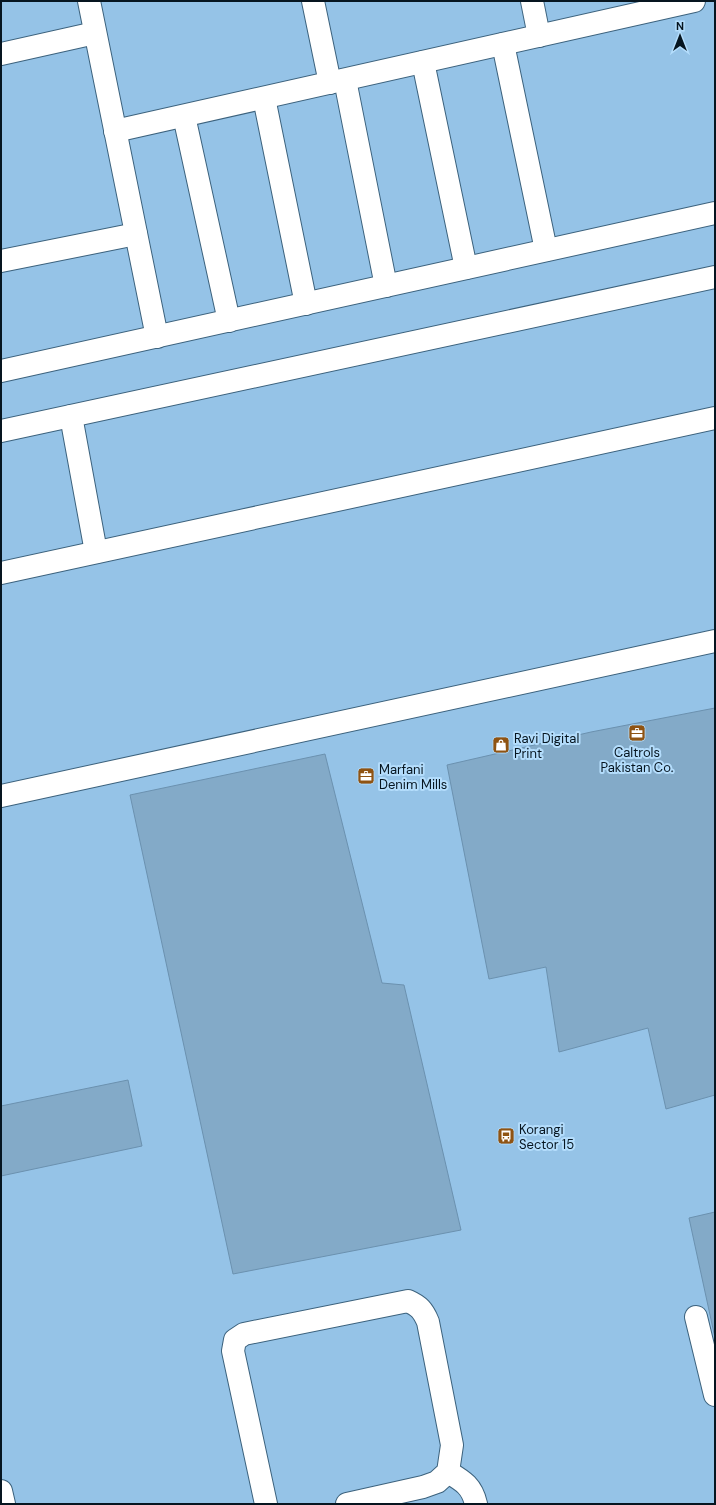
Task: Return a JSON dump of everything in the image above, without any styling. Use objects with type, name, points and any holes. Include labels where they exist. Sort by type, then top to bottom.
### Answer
[{"type":"street","points":[[89,1],[157,338]]},
{"type":"street","points":[[313,1],[337,81],[386,286]]},
{"type":"street","points":[[532,1],[539,36]]},
{"type":"street","points":[[115,131],[694,1]]},
{"type":"street","points":[[1,54],[95,34]]},
{"type":"street","points":[[503,44],[546,250]]},
{"type":"street","points":[[423,62],[466,268]]},
{"type":"street","points":[[264,98],[306,304]]},
{"type":"street","points":[[184,116],[229,321]]},
{"type":"street","points":[[1,371],[157,338],[715,213]]},
{"type":"street","points":[[1,261],[136,234]]},
{"type":"street","points":[[1,431],[715,277]]},
{"type":"street","points":[[71,416],[96,552]]},
{"type":"street","points":[[1,573],[715,418]]},
{"type":"street","points":[[1,796],[715,641]]},
{"type":"street","points":[[266,1504],[233,1351],[235,1340],[244,1334],[408,1301],[417,1305],[424,1312],[428,1322],[452,1445],[448,1472],[437,1482],[423,1487],[347,1504]]},
{"type":"street","points":[[696,1317],[715,1395]]},
{"type":"street","points":[[448,1472],[467,1484],[471,1489],[476,1504]]},
{"type":"street","points":[[1,1491],[4,1504]]},
{"type":"shaded area","name":"Korangi Sector 15","points":[[1,1],[715,1],[715,1504],[1,1504]]},
{"type":"building","points":[[715,708],[715,1095],[666,1109],[648,1028],[559,1052],[546,967],[489,979],[447,765],[591,732]]},
{"type":"building","points":[[325,754],[382,983],[404,985],[461,1230],[233,1274],[130,795]]},
{"type":"building","points":[[128,1080],[142,1146],[1,1176],[1,1106]]},
{"type":"building","points":[[715,1212],[715,1338],[689,1218]]},
{"type":"place","name":"Caltrols Pakistan Co.","points":[[637,733]]},
{"type":"place","name":"Ravi Digital Print","points":[[501,745]]},
{"type":"place","name":"Marfani Denim Mills","points":[[366,776]]},
{"type":"place","name":"Korangi Sector 15","points":[[506,1136]]}]
